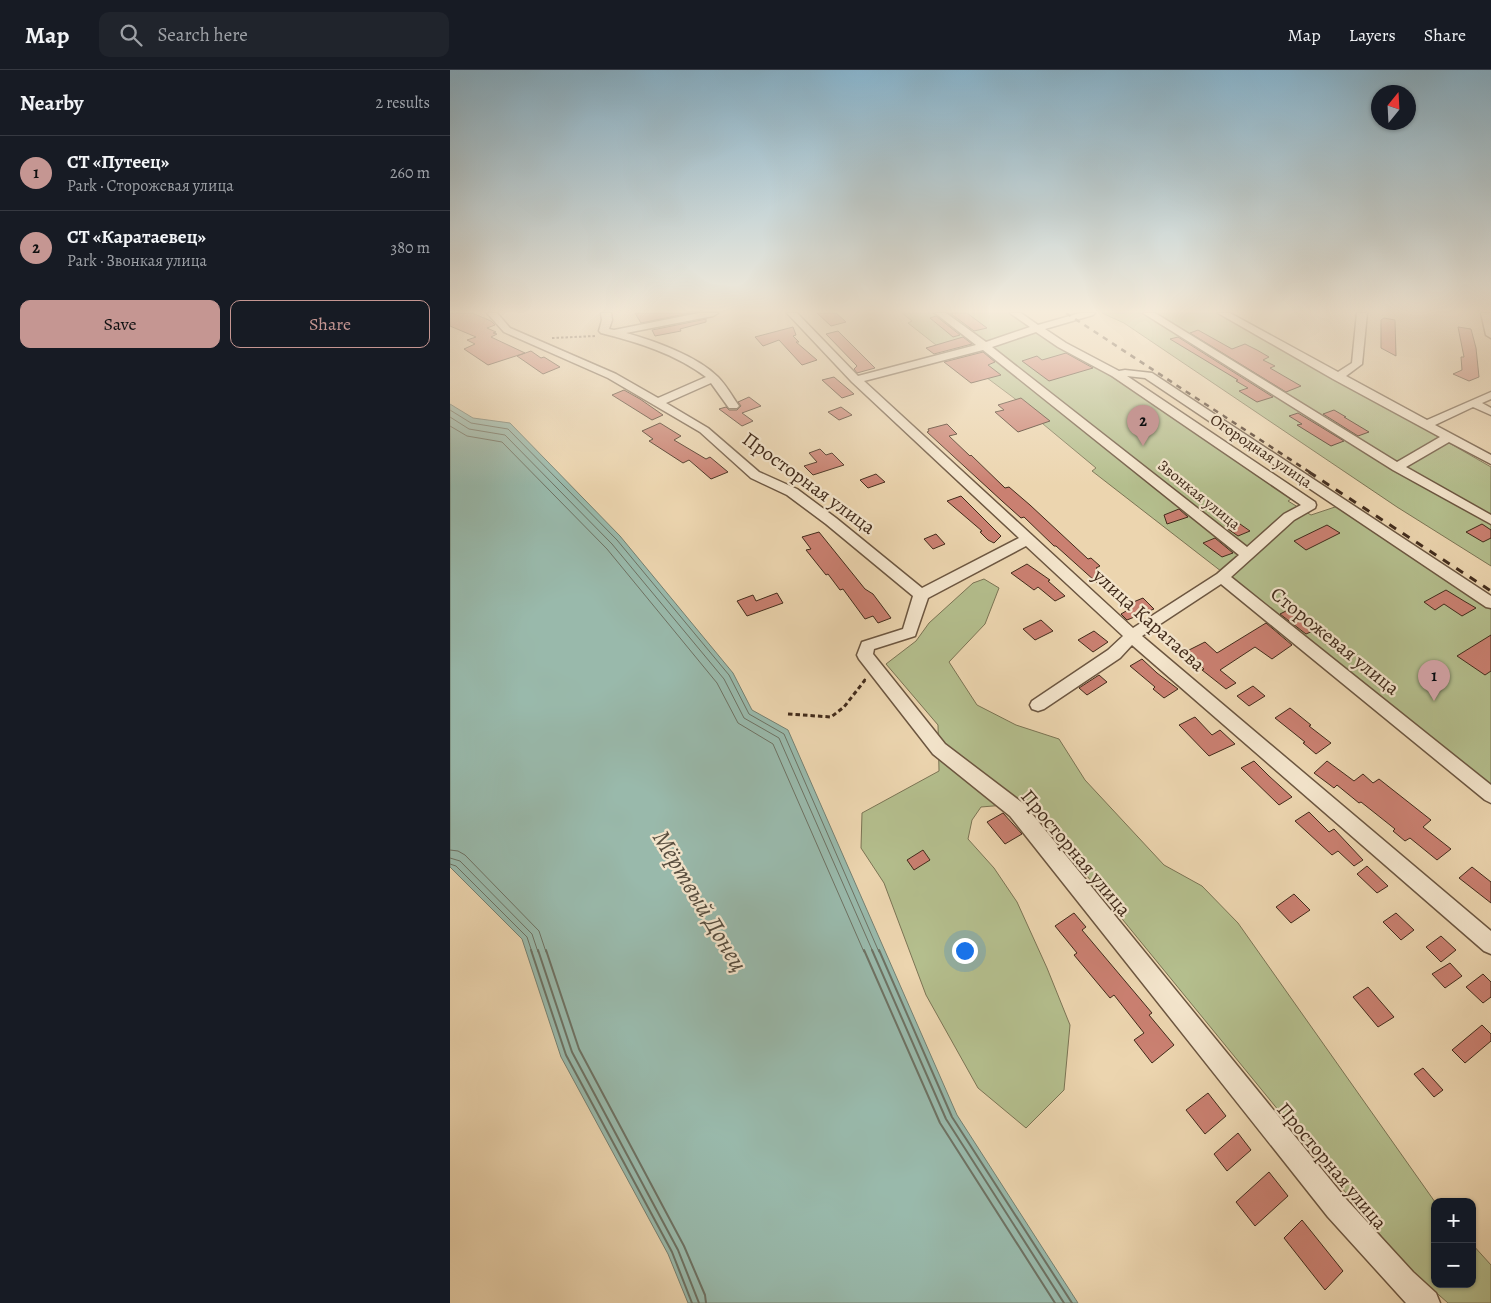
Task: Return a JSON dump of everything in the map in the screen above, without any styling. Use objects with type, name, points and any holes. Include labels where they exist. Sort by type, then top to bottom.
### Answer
[{"type":"street","name":"Просторная улица","points":[[599,371],[612,376],[704,430],[756,474],[792,492],[921,595],[910,632],[867,646],[865,655],[938,749],[1017,810],[1337,1208],[1403,1282],[1426,1303]]},
{"type":"street","points":[[704,371],[713,378],[734,406]]},
{"type":"street","name":"улица Каратаева","points":[[847,371],[1132,636],[1491,944]]},
{"type":"street","points":[[856,380],[892,371]]},
{"type":"street","name":"Звонкая улица","points":[[1016,371],[1248,555]]},
{"type":"street","name":"Огородная улица","points":[[1110,371],[1310,505],[1288,517],[1248,555]]},
{"type":"street","points":[[1241,371],[1397,467],[1491,520]]},
{"type":"street","points":[[1325,371],[1491,460]]},
{"type":"street","points":[[1337,377],[1347,371]]},
{"type":"street","points":[[1118,375],[1125,373],[1148,376],[1491,603]]},
{"type":"street","points":[[657,403],[713,378]]},
{"type":"street","points":[[1425,424],[1491,395]]},
{"type":"street","points":[[1473,403],[1491,412]]},
{"type":"street","points":[[1397,467],[1448,437]]},
{"type":"street","points":[[921,595],[1028,539]]},
{"type":"street","points":[[1038,705],[1114,654],[1132,636],[1222,577],[1248,555]]},
{"type":"street","name":"Сторожевая улица","points":[[1222,577],[1491,795]]},
{"type":"path","points":[[788,714],[831,718],[844,707],[874,667]]},
{"type":"green space","points":[[977,371],[1102,371],[1293,498],[1288,501],[1311,515],[1338,506],[1491,608],[1491,793],[1226,575],[1092,471],[1096,468],[1043,424],[1026,407]]},
{"type":"green space","points":[[1195,371],[1323,371],[1491,467],[1491,566],[1397,507]]},
{"type":"green space","points":[[984,579],[999,588],[985,624],[949,662],[977,705],[1016,725],[1059,739],[1085,780],[1164,865],[1202,886],[1238,923],[1432,1198],[1431,1288],[1404,1264],[1029,803],[981,807],[972,820],[968,839],[994,868],[1017,902],[1070,1025],[1064,1090],[1026,1128],[978,1088],[926,995],[884,883],[861,848],[862,813],[939,771],[938,725],[886,664],[916,641],[929,623],[973,583]]},
{"type":"green space","points":[[1476,1248],[1491,1265],[1491,1303],[1448,1303],[1431,1288],[1476,1288]]},
{"type":"water","name":"Мёртвый Донец","points":[[450,404],[473,418],[510,423],[620,536],[733,673],[752,710],[788,730],[957,1115],[1078,1303],[688,1303],[668,1254],[561,1057],[522,939],[450,867]]},
{"type":"building","points":[[538,371],[551,371],[543,374]]},
{"type":"building","points":[[955,371],[995,371],[1001,375],[971,383]]},
{"type":"building","points":[[1035,371],[1084,371],[1049,381]]},
{"type":"building","points":[[1222,371],[1231,371],[1273,397],[1257,402],[1239,391],[1248,388],[1236,381],[1238,380]]},
{"type":"building","points":[[1251,371],[1274,371],[1301,386],[1286,392]]},
{"type":"building","points":[[1461,371],[1478,371],[1479,377],[1469,381],[1453,374]]},
{"type":"building","points":[[834,377],[854,394],[842,398],[822,380]]},
{"type":"building","points":[[624,390],[663,415],[652,420],[612,395]]},
{"type":"building","points":[[749,397],[761,406],[742,413],[753,421],[742,426],[719,409],[726,407],[729,410],[737,410],[741,406],[738,402]]},
{"type":"building","points":[[1021,398],[1050,421],[1018,432],[995,412],[1004,410],[998,405]]},
{"type":"building","points":[[841,407],[852,415],[839,420],[828,412]]},
{"type":"building","points":[[1334,410],[1369,432],[1358,436],[1323,414]]},
{"type":"building","points":[[1298,413],[1344,441],[1331,446],[1297,425],[1302,424],[1289,416]]},
{"type":"building","points":[[660,423],[681,436],[674,440],[706,459],[710,457],[728,472],[711,479],[689,460],[683,463],[649,441],[653,439],[642,431]]},
{"type":"building","points":[[947,424],[957,434],[949,436],[1005,488],[1009,487],[1088,559],[1091,558],[1100,566],[1096,568],[1116,586],[1105,590],[1024,517],[1021,518],[927,432],[929,431],[928,429]]},
{"type":"building","points":[[820,449],[826,455],[832,453],[844,465],[813,475],[804,466],[817,462],[809,453]]},
{"type":"building","points":[[876,474],[885,482],[868,488],[860,480]]},
{"type":"building","points":[[961,496],[1001,536],[994,543],[988,540],[980,532],[982,531],[947,501]]},
{"type":"building","points":[[1179,509],[1188,517],[1167,524],[1164,515]]},
{"type":"building","points":[[1240,524],[1250,531],[1238,536],[1228,529]]},
{"type":"building","points":[[1482,524],[1491,530],[1491,538],[1483,542],[1466,532]]},
{"type":"building","points":[[1327,525],[1340,533],[1306,550],[1294,541]]},
{"type":"building","points":[[819,532],[865,589],[873,594],[891,618],[878,623],[873,616],[865,619],[843,589],[840,590],[828,574],[826,575],[806,550],[811,549],[802,537]]},
{"type":"building","points":[[936,534],[945,544],[933,549],[924,539]]},
{"type":"building","points":[[1215,538],[1233,553],[1222,557],[1203,543]]},
{"type":"building","points":[[1027,564],[1050,580],[1048,581],[1065,596],[1055,601],[1038,587],[1034,590],[1011,573]]},
{"type":"building","points":[[1446,590],[1476,608],[1462,616],[1444,604],[1435,610],[1424,602]]},
{"type":"building","points":[[777,593],[783,603],[747,616],[737,601],[753,595],[756,601]]},
{"type":"building","points":[[1143,598],[1154,609],[1127,620],[1121,614],[1133,607],[1131,603]]},
{"type":"building","points":[[1296,606],[1306,615],[1300,618],[1315,630],[1306,634],[1280,614]]},
{"type":"building","points":[[1041,620],[1053,631],[1035,640],[1023,629]]},
{"type":"building","points":[[1266,623],[1292,645],[1272,659],[1255,647],[1220,670],[1236,683],[1226,689],[1202,670],[1204,669],[1185,652],[1205,642],[1217,653]]},
{"type":"building","points":[[1094,631],[1108,642],[1093,652],[1078,640]]},
{"type":"building","points":[[1491,635],[1491,671],[1485,675],[1457,656]]},
{"type":"building","points":[[1142,659],[1178,689],[1164,698],[1153,689],[1155,687],[1130,666]]},
{"type":"building","points":[[1099,675],[1107,682],[1087,695],[1079,688]]},
{"type":"building","points":[[1253,686],[1265,696],[1249,706],[1237,696]]},
{"type":"building","points":[[1290,708],[1331,743],[1316,754],[1303,743],[1305,742],[1275,718]]},
{"type":"building","points":[[1195,717],[1212,735],[1220,730],[1235,744],[1209,756],[1179,725]]},
{"type":"building","points":[[1254,761],[1292,797],[1279,805],[1241,768]]},
{"type":"building","points":[[1327,761],[1354,781],[1363,774],[1373,783],[1379,779],[1431,820],[1423,827],[1451,849],[1437,860],[1410,838],[1405,841],[1393,831],[1395,829],[1361,802],[1359,803],[1337,785],[1334,788],[1314,773]]},
{"type":"building","points":[[1309,812],[1329,832],[1334,829],[1363,860],[1354,866],[1338,851],[1332,855],[1295,821]]},
{"type":"building","points":[[1003,813],[1022,834],[1005,844],[987,822]]},
{"type":"building","points":[[923,850],[930,860],[914,870],[907,860]]},
{"type":"building","points":[[1367,866],[1388,886],[1377,893],[1357,874]]},
{"type":"building","points":[[1472,867],[1491,882],[1491,903],[1459,878]]},
{"type":"building","points":[[1294,894],[1310,910],[1291,923],[1276,907]]},
{"type":"building","points":[[1074,913],[1086,927],[1082,930],[1152,1013],[1149,1015],[1174,1045],[1152,1063],[1134,1040],[1144,1033],[1114,995],[1110,998],[1074,955],[1077,953],[1055,926]]},
{"type":"building","points":[[1396,913],[1414,930],[1401,940],[1383,922]]},
{"type":"building","points":[[1441,936],[1456,950],[1441,962],[1426,947]]},
{"type":"building","points":[[1450,963],[1462,976],[1445,988],[1432,974]]},
{"type":"building","points":[[1483,974],[1491,982],[1491,997],[1483,1003],[1466,987]]},
{"type":"building","points":[[1368,987],[1394,1017],[1378,1027],[1353,997]]},
{"type":"building","points":[[1482,1025],[1491,1034],[1491,1041],[1465,1063],[1452,1050]]},
{"type":"building","points":[[1423,1068],[1443,1090],[1434,1097],[1414,1074]]},
{"type":"building","points":[[1208,1093],[1226,1116],[1205,1134],[1186,1110]]},
{"type":"building","points":[[1238,1133],[1251,1150],[1227,1171],[1214,1154]]},
{"type":"building","points":[[1269,1172],[1288,1196],[1255,1226],[1236,1202]]},
{"type":"building","points":[[1302,1220],[1343,1271],[1325,1290],[1284,1238]]},
{"type":"railway","points":[[1154,371],[1311,473]]},
{"type":"railway","points":[[1309,472],[1491,591]]},
{"type":"place","name":"СТ «Каратаевец»","points":[[1143,446]]},
{"type":"place","name":"СТ «Путеец»","points":[[1434,701]]}]
